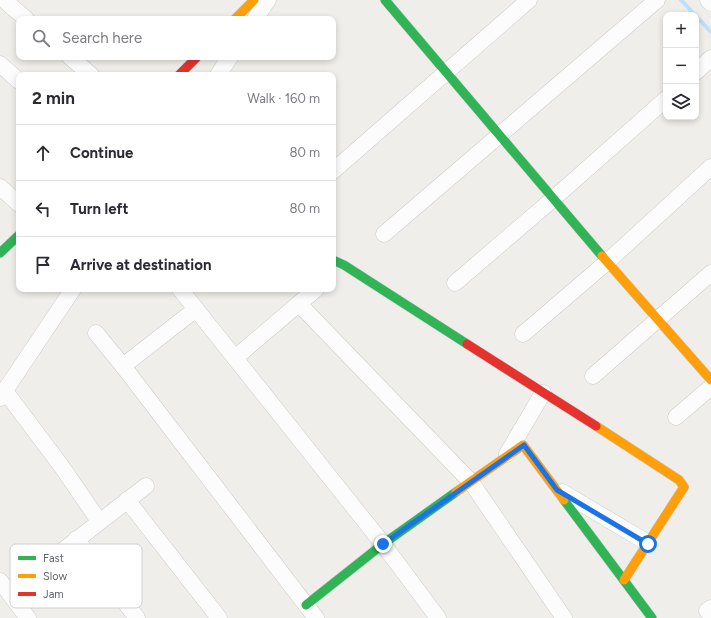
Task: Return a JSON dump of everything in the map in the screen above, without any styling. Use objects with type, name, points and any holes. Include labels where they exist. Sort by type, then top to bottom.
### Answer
[{"type":"street","points":[[4,0],[23,16]]},
{"type":"street","points":[[238,16],[254,0]]},
{"type":"street","points":[[258,16],[268,0]]},
{"type":"street","points":[[336,167],[529,0]]},
{"type":"street","points":[[384,234],[498,134],[657,0]]},
{"type":"street","points":[[708,0],[711,3]]},
{"type":"street","points":[[394,3],[446,72],[498,134],[607,262],[711,380]]},
{"type":"street","points":[[699,69],[711,58]]},
{"type":"street","points":[[74,60],[88,72]]},
{"type":"street","points":[[182,72],[194,60]]},
{"type":"street","points":[[220,72],[228,60]]},
{"type":"street","points":[[0,64],[16,78]]},
{"type":"street","points":[[455,283],[663,102]]},
{"type":"street","points":[[523,334],[607,262],[711,167]]},
{"type":"street","points":[[0,187],[16,201]]},
{"type":"street","points":[[0,253],[16,237]]},
{"type":"street","points":[[337,267],[543,393],[679,480],[684,487],[624,580]]},
{"type":"street","points":[[593,376],[711,273]]},
{"type":"street","points":[[71,292],[2,395],[62,467],[99,521]]},
{"type":"street","points":[[182,292],[383,544],[438,618]]},
{"type":"street","points":[[236,358],[313,292]]},
{"type":"street","points":[[299,304],[470,482],[564,618]]},
{"type":"street","points":[[124,366],[196,309]]},
{"type":"street","points":[[96,333],[124,366],[316,618]]},
{"type":"street","points":[[676,417],[711,387]]},
{"type":"street","points":[[505,457],[543,393]]},
{"type":"street","points":[[306,605],[383,544],[524,445],[652,618]]},
{"type":"street","points":[[70,544],[146,486]]},
{"type":"street","points":[[557,490],[648,544]]},
{"type":"street","points":[[127,500],[219,618]]},
{"type":"street","points":[[76,539],[80,544]]},
{"type":"street","points":[[0,581],[10,594]]},
{"type":"street","points":[[20,608],[28,618]]},
{"type":"street","points":[[129,608],[137,618]]},
{"type":"waterway","points":[[681,0],[692,12]]},
{"type":"waterway","points":[[699,19],[711,32]]},
{"type":"traffic: fast","points":[[385,0],[602,256]]},
{"type":"traffic: fast","points":[[0,253],[16,238]]},
{"type":"traffic: fast","points":[[336,261],[467,344]]},
{"type":"traffic: fast","points":[[306,605],[383,544],[456,492]]},
{"type":"traffic: fast","points":[[564,500],[652,618]]},
{"type":"traffic: slow","points":[[238,16],[254,0]]},
{"type":"traffic: slow","points":[[602,256],[711,380]]},
{"type":"traffic: slow","points":[[596,426],[679,480],[684,487],[624,580]]},
{"type":"traffic: slow","points":[[456,492],[523,445],[564,500]]},
{"type":"traffic: jam","points":[[182,72],[194,60]]},
{"type":"traffic: jam","points":[[467,344],[596,426]]},
{"type":"route","points":[[383,544],[524,445],[557,490],[648,544]]}]
